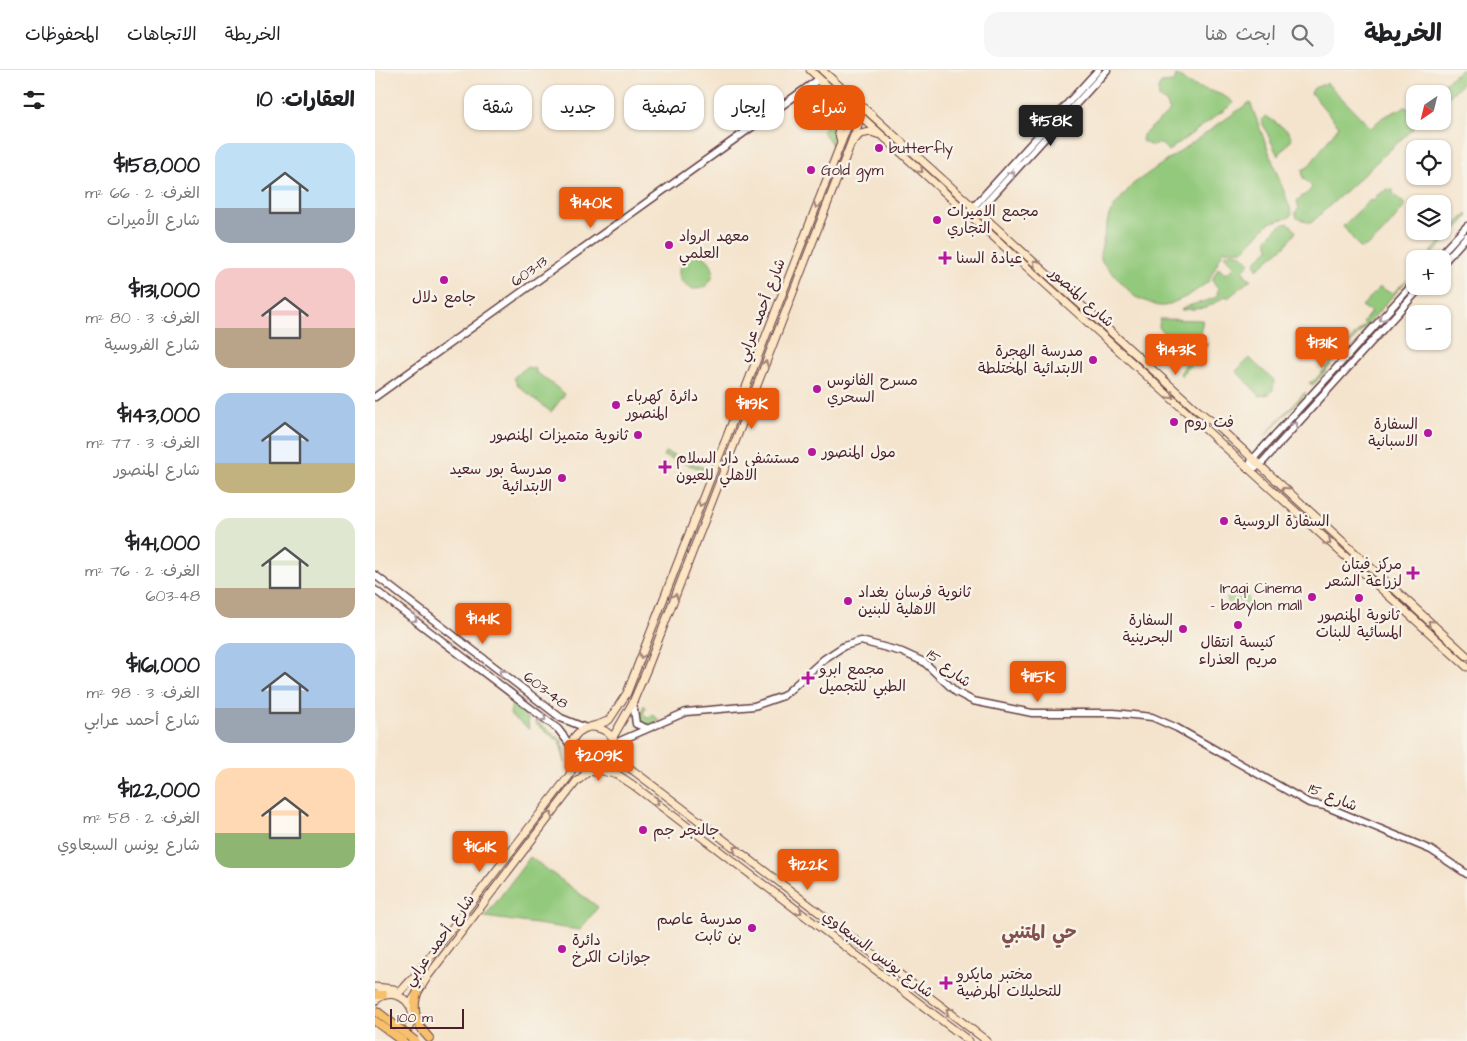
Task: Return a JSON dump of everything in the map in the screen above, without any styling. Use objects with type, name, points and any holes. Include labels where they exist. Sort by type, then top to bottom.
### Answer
[{"type":"main road","name":"شارع المنصور","points":[[810,70],[826,85]]},
{"type":"main road","name":"شارع المنصور","points":[[823,70],[840,85]]},
{"type":"main road","points":[[819,79],[834,113],[841,143]]},
{"type":"main road","name":"شارع المنصور","points":[[865,108],[977,208],[1196,409],[1214,422],[1259,466],[1467,656]]},
{"type":"main road","points":[[865,113],[870,113]]},
{"type":"main road","name":"شارع المنصور","points":[[865,120],[1238,457],[1248,469],[1467,667]]},
{"type":"main road","name":"شارع أحمد عرابي","points":[[587,727],[609,720],[627,693],[846,130]]},
{"type":"main road","name":"شارع أحمد عرابي","points":[[615,743],[633,702],[856,130]]},
{"type":"main road","points":[[849,146],[861,134],[871,132],[881,135]]},
{"type":"main road","points":[[587,727],[603,728],[615,743],[611,763],[599,771],[589,771],[575,763],[571,746],[575,735],[587,727]]},
{"type":"main road","name":"شارع يونس السبعاوي","points":[[615,743],[623,763],[987,1041]]},
{"type":"main road","name":"شارع أحمد عرابي","points":[[375,1001],[384,995],[401,991],[411,980],[563,783],[575,763]]},
{"type":"main road","name":"شارع أحمد عرابي","points":[[398,1041],[410,1027],[412,1001],[420,987],[576,782],[589,771]]},
{"type":"main road","name":"شارع يونس السبعاوي","points":[[599,771],[613,773],[633,785],[969,1041]]},
{"type":"main road","points":[[375,988],[394,989],[411,980]]},
{"type":"main road","points":[[420,987],[415,996],[416,1015],[421,1029],[431,1039]]},
{"type":"main road","points":[[375,988],[384,995],[406,1000],[417,1026],[431,1039]]},
{"type":"main road","points":[[375,1010],[415,1041]]},
{"type":"main road","points":[[375,1021],[402,1041]]},
{"type":"street","points":[[971,215],[1098,70]]},
{"type":"street","points":[[977,208],[1107,70]]},
{"type":"street","name":"603-13","points":[[375,397],[819,79]]},
{"type":"street","points":[[1445,250],[1467,226]]},
{"type":"street","points":[[1451,254],[1467,236]]},
{"type":"street","points":[[1248,469],[1253,460],[1406,292]]},
{"type":"street","points":[[1248,469],[1259,466],[1413,295]]},
{"type":"street","name":"603-48","points":[[375,575],[561,718],[587,727]]},
{"type":"street","name":"603-48","points":[[375,590],[561,732],[571,746]]},
{"type":"street","points":[[441,640],[448,631]]},
{"type":"street","name":"شارع 15","points":[[615,743],[686,712],[754,706],[783,696],[823,659],[844,646],[861,641],[880,644],[918,659],[956,692],[973,701],[1046,714],[1114,713],[1152,717],[1177,728],[1309,803],[1325,806],[1431,850],[1467,874]]},
{"type":"street","points":[[633,702],[636,724],[647,728]]},
{"type":"green space","points":[[1461,70],[1467,70],[1467,79],[1451,94],[1451,85],[1442,85]]},
{"type":"green space","points":[[1176,76],[1190,84],[1224,96],[1234,103],[1168,151],[1163,145],[1157,143],[1152,146],[1142,141],[1143,135],[1170,111],[1166,102],[1159,98],[1158,88],[1161,83],[1174,82]]},
{"type":"green space","points":[[1327,83],[1371,128],[1383,117],[1405,107],[1406,130],[1411,130],[1311,223],[1297,218],[1295,212],[1299,209],[1297,201],[1309,192],[1312,187],[1303,178],[1302,170],[1308,167],[1339,126],[1311,93],[1314,88]]},
{"type":"green space","points":[[1250,102],[1292,213],[1290,217],[1269,223],[1244,250],[1223,251],[1208,282],[1188,296],[1165,306],[1158,306],[1135,297],[1102,262],[1100,254],[1109,215],[1133,184]]},
{"type":"green space","points":[[1266,116],[1288,131],[1292,139],[1278,156],[1261,120]]},
{"type":"green space","points":[[832,130],[833,146],[822,131]]},
{"type":"green space","points":[[1388,189],[1393,190],[1393,194],[1406,205],[1372,243],[1360,248],[1343,226],[1370,200],[1374,201],[1376,196]]},
{"type":"green space","points":[[1467,213],[1467,217],[1451,234],[1451,230]]},
{"type":"green space","points":[[1287,223],[1296,232],[1286,245],[1257,269],[1255,261],[1269,249],[1267,238],[1278,227]]},
{"type":"green space","points":[[1442,240],[1446,240],[1437,250],[1433,250]]},
{"type":"green space","points":[[1234,252],[1241,254],[1250,263],[1243,270],[1246,276],[1251,279],[1228,298],[1226,296],[1206,308],[1181,310],[1217,296],[1218,288],[1212,280],[1218,268],[1226,274],[1235,267],[1224,255]]},
{"type":"green space","points":[[696,255],[708,260],[713,272],[708,284],[696,289],[684,284],[679,272],[684,260]]},
{"type":"green space","points":[[1406,281],[1313,385],[1309,383],[1315,380],[1365,324],[1363,322],[1371,312],[1362,306],[1380,287],[1392,294]]},
{"type":"green space","points":[[1160,319],[1203,320],[1198,343],[1208,344],[1182,376],[1180,374],[1193,351],[1166,344],[1165,335],[1159,327]]},
{"type":"green space","points":[[1249,358],[1274,380],[1273,390],[1269,394],[1260,396],[1236,371]]},
{"type":"green space","points":[[527,367],[536,369],[536,374],[539,374],[565,394],[551,412],[517,385],[514,377]]},
{"type":"green space","points":[[1305,392],[1306,394],[1265,435]]},
{"type":"green space","points":[[665,452],[708,469],[709,472],[663,456]]},
{"type":"green space","points":[[1247,593],[1250,606],[1230,610],[1227,597]]},
{"type":"green space","points":[[512,702],[527,713],[529,729],[510,715]]},
{"type":"green space","points":[[644,705],[646,708],[643,713],[648,718],[653,714],[659,721],[646,726],[642,724],[639,719]]},
{"type":"green space","points":[[535,720],[562,741],[565,763],[560,742],[536,724]]},
{"type":"green space","points":[[530,857],[598,907],[580,930],[485,917]]},
{"type":"place","name":"butterfly","points":[[879,148]]},
{"type":"place","name":"Gold gym","points":[[811,170]]},
{"type":"place","name":"مجمع الاميرات التجاري","points":[[937,220]]},
{"type":"place","name":"معهد الرواد العلمي","points":[[669,245]]},
{"type":"place","name":"عيادة السنا","points":[[945,258]]},
{"type":"place","name":"جامع دلال","points":[[444,280]]},
{"type":"place","name":"مدرسة الهجرة الابتدائية المختلطة","points":[[1093,360]]},
{"type":"place","name":"مسرح الفانوس السحري","points":[[817,389]]},
{"type":"place","name":"دائرة كهرباء المنصور","points":[[616,405]]},
{"type":"place","name":"فت روم","points":[[1174,422]]},
{"type":"place","name":"السفارة الاسبانية","points":[[1428,433]]},
{"type":"place","name":"ثانوية متميزات المنصور","points":[[638,435]]},
{"type":"place","name":"مول المنصور","points":[[812,452]]},
{"type":"place","name":"مستشفى دار السلام الاهلي للعيون","points":[[665,467]]},
{"type":"place","name":"مدرسة بور سعيد الابتدائية","points":[[562,478]]},
{"type":"place","name":"السفارة الروسية","points":[[1224,521]]},
{"type":"place","name":"مركز فيتان لزراعة الشعر","points":[[1413,573]]},
{"type":"place","name":"Iraqi Cinema - babylon mall","points":[[1312,597]]},
{"type":"place","name":"ثانوية المنصور المسائية للبنات","points":[[1359,598]]},
{"type":"place","name":"ثانوية فرسان بغداد الاهلية للبنين","points":[[848,601]]},
{"type":"place","name":"كنيسة انتقال مريم العذراء","points":[[1238,625]]},
{"type":"place","name":"السفارة البحرينية","points":[[1183,629]]},
{"type":"place","name":"مجمع ابرو الطبي للتجميل","points":[[808,678]]},
{"type":"place","name":"جالنجر جم","points":[[643,830]]},
{"type":"place","name":"مدرسة عاصم بن ثابت","points":[[752,928]]},
{"type":"place","name":"دائرة جوازات الكرخ","points":[[562,949]]},
{"type":"place","name":"مختبر مايكرو للتحليلات المرضية","points":[[946,983]]},
{"type":"district","name":"حي المتنبي","points":[[1039,932]]}]
